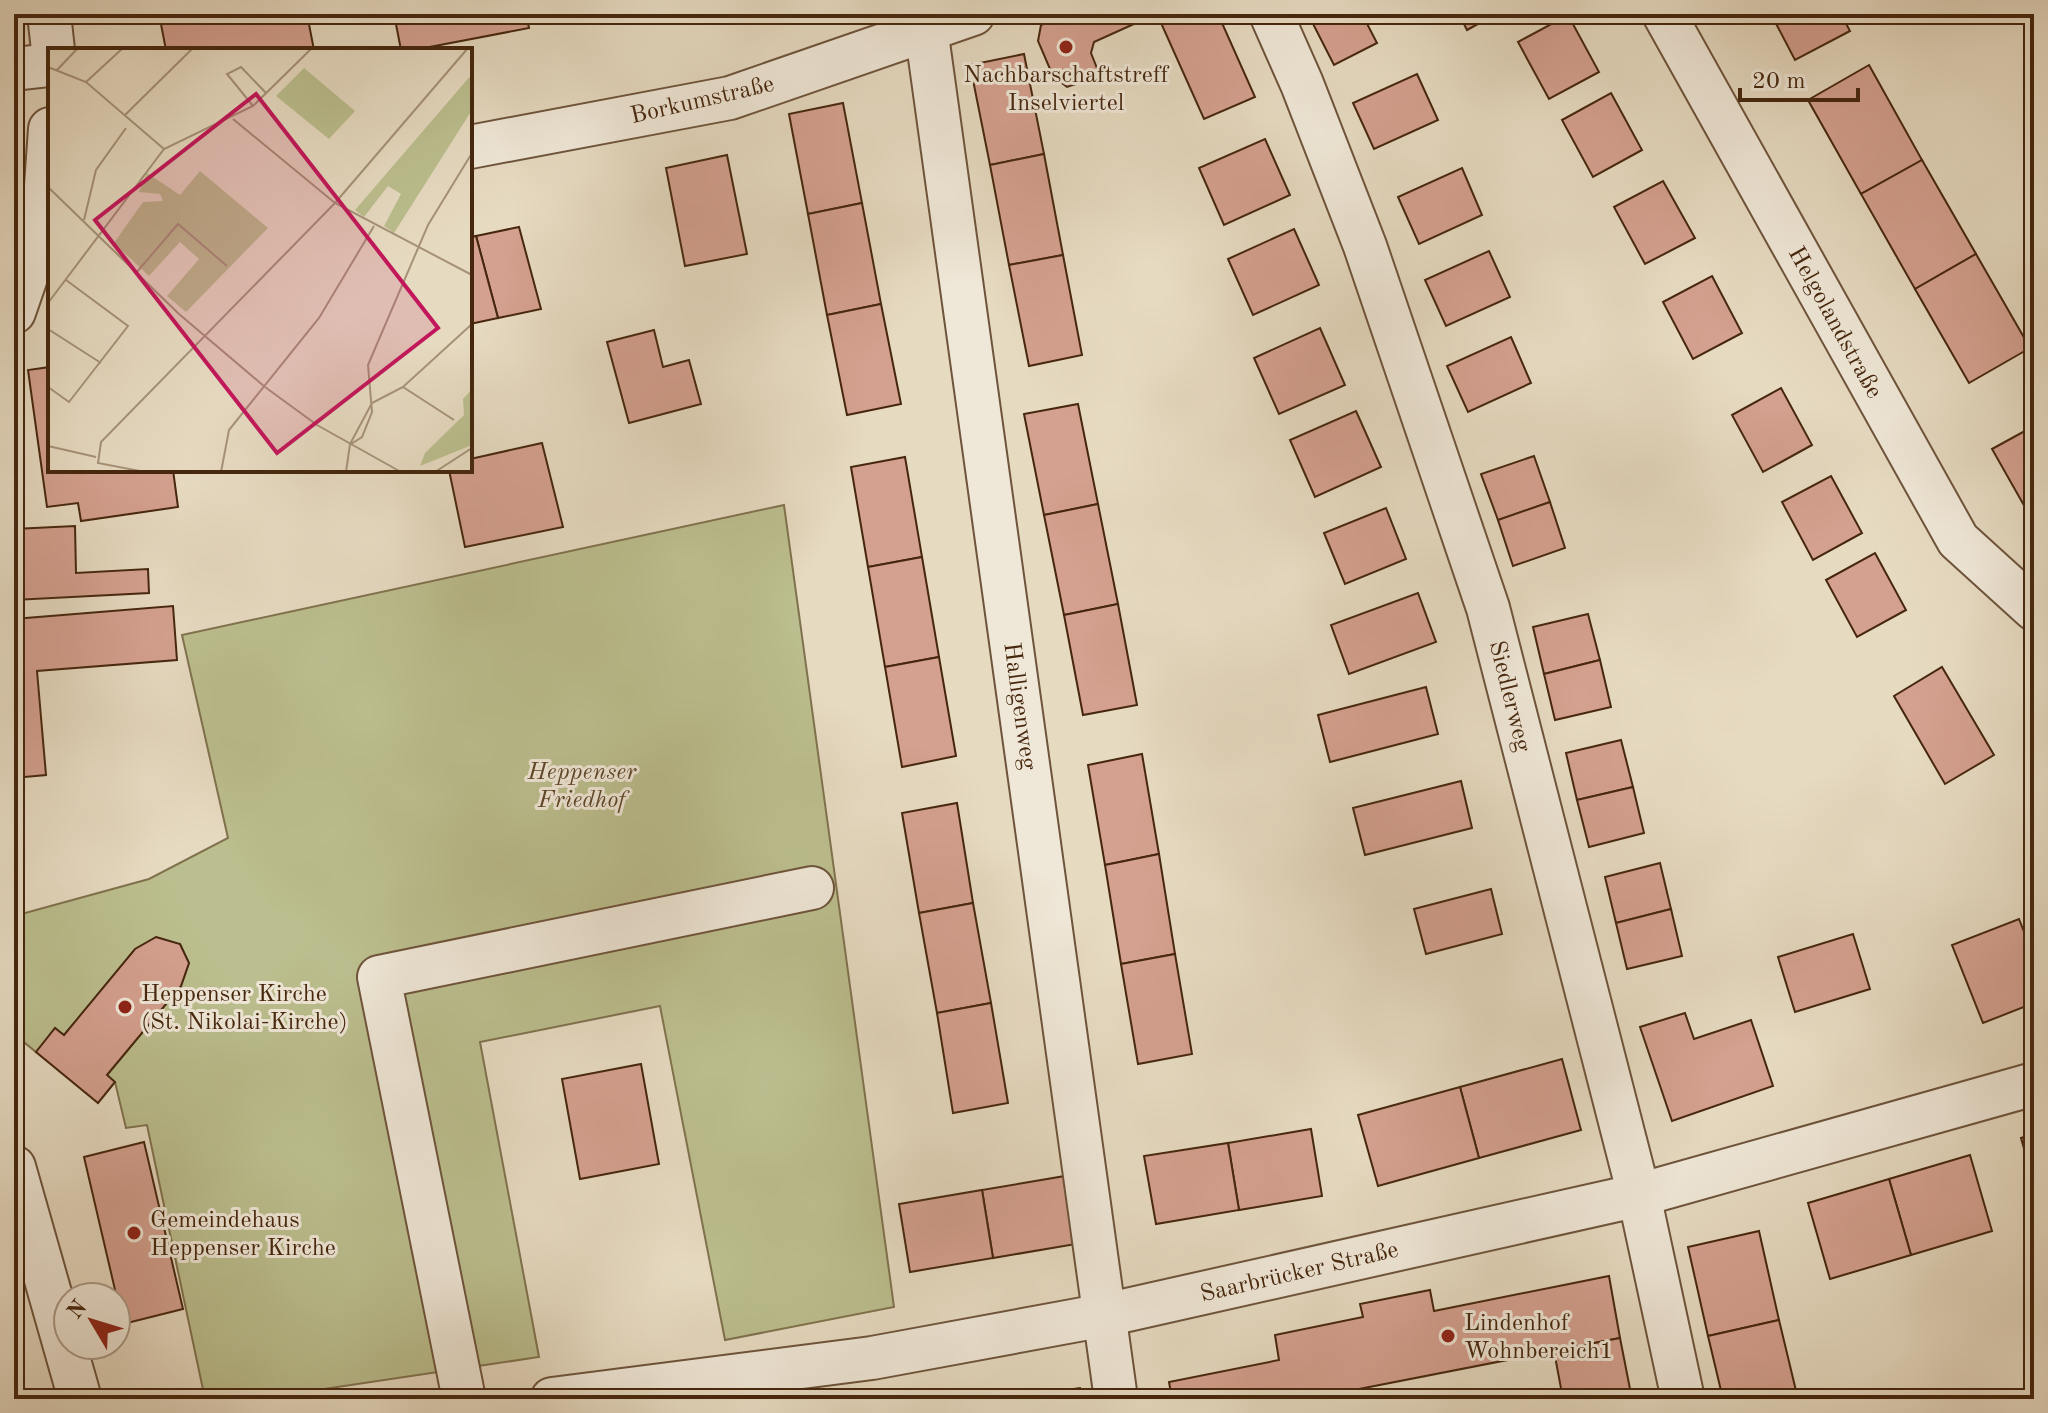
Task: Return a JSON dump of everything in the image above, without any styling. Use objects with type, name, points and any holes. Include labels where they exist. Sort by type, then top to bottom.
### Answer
[{"type":"street","points":[[49,14],[53,48]]},
{"type":"street","name":"Borkumstraße","points":[[472,147],[730,98],[926,23],[973,14]]},
{"type":"street","name":"Siedlerweg","points":[[1271,14],[1302,84],[1365,246],[1488,608],[1639,1195],[1683,1399]]},
{"type":"street","name":"Helgolandstraße","points":[[1664,14],[1958,540],[2034,609]]},
{"type":"street","name":"Halligenweg","points":[[926,23],[1116,1399]]},
{"type":"street","points":[[14,69],[48,65]]},
{"type":"street","points":[[14,312],[46,227],[48,178]]},
{"type":"street","points":[[464,1399],[379,977],[812,888]]},
{"type":"street","name":"Saarbrücker Straße","points":[[552,1399],[872,1358],[1105,1315],[1639,1195],[2034,1084]]},
{"type":"street","points":[[14,1167],[80,1399]]},
{"type":"green space","name":"Heppenser Friedhof","points":[[784,505],[894,1307],[725,1340],[660,1006],[480,1042],[539,1357],[257,1399],[205,1399],[147,1125],[126,1128],[115,1082],[107,1075],[181,986],[189,963],[180,944],[64,1035],[55,1029],[36,1052],[14,1034],[14,916],[149,879],[228,838],[182,635]]},
{"type":"building","points":[[159,14],[307,14],[314,48],[166,48]]},
{"type":"building","points":[[394,14],[526,14],[529,28],[424,48],[401,48]]},
{"type":"building","name":"Nachbarschaftstreff Inselviertel","points":[[1067,14],[1156,14],[1094,42],[1091,53],[1100,76],[1067,87],[1053,76],[1038,41],[1041,25]]},
{"type":"building","points":[[1157,14],[1218,14],[1255,97],[1204,119]]},
{"type":"building","points":[[1308,14],[1362,14],[1377,43],[1334,65]]},
{"type":"building","points":[[1459,14],[1496,14],[1467,30]]},
{"type":"building","points":[[1771,14],[1841,14],[1850,31],[1795,60]]},
{"type":"building","points":[[1568,15],[1599,72],[1549,99],[1518,42]]},
{"type":"building","points":[[1024,54],[1044,154],[990,165],[970,65]]},
{"type":"building","points":[[1869,65],[1922,160],[1861,194],[1808,100]]},
{"type":"building","points":[[1417,74],[1438,120],[1374,149],[1353,103]]},
{"type":"building","points":[[1611,93],[1642,150],[1593,177],[1562,120]]},
{"type":"building","points":[[843,103],[862,203],[808,214],[789,114]]},
{"type":"building","points":[[1265,139],[1290,195],[1224,225],[1199,168]]},
{"type":"building","points":[[1044,154],[1063,255],[1009,265],[990,165]]},
{"type":"building","points":[[727,155],[747,254],[685,266],[666,168]]},
{"type":"building","points":[[1922,160],[1976,254],[1915,289],[1861,194]]},
{"type":"building","points":[[1462,168],[1482,215],[1419,244],[1398,197]]},
{"type":"building","points":[[1663,181],[1695,238],[1645,264],[1614,207]]},
{"type":"building","points":[[862,203],[881,304],[827,315],[808,214]]},
{"type":"building","points":[[519,227],[541,309],[498,318],[476,236]]},
{"type":"building","points":[[1294,229],[1319,285],[1253,315],[1228,259]]},
{"type":"building","points":[[476,236],[498,318],[472,324],[472,237]]},
{"type":"building","points":[[1489,251],[1510,297],[1446,326],[1425,280]]},
{"type":"building","points":[[1976,254],[2030,348],[1969,383],[1915,289]]},
{"type":"building","points":[[1063,255],[1082,355],[1029,366],[1009,265]]},
{"type":"building","points":[[1712,276],[1742,333],[1693,359],[1663,302]]},
{"type":"building","points":[[881,304],[901,404],[847,415],[827,315]]},
{"type":"building","points":[[1320,328],[1345,385],[1279,414],[1254,358]]},
{"type":"building","points":[[654,330],[663,367],[689,360],[701,404],[629,423],[607,342]]},
{"type":"building","points":[[1511,337],[1531,383],[1468,412],[1447,366]]},
{"type":"building","points":[[48,367],[48,472],[173,472],[178,507],[81,521],[78,503],[47,507],[28,370]]},
{"type":"building","points":[[1781,388],[1812,445],[1763,472],[1732,415]]},
{"type":"building","points":[[1078,404],[1098,504],[1044,515],[1024,414]]},
{"type":"building","points":[[1356,411],[1381,467],[1315,497],[1290,440]]},
{"type":"building","points":[[2034,426],[2034,523],[1992,449]]},
{"type":"building","points":[[542,443],[563,527],[465,547],[449,472],[472,472],[472,459]]},
{"type":"building","points":[[1534,456],[1550,502],[1498,520],[1481,474]]},
{"type":"building","points":[[905,457],[922,557],[868,567],[851,467]]},
{"type":"building","points":[[1831,476],[1862,533],[1813,560],[1782,502]]},
{"type":"building","points":[[1550,502],[1565,548],[1513,566],[1498,520]]},
{"type":"building","points":[[1098,504],[1118,604],[1064,615],[1044,515]]},
{"type":"building","points":[[1386,508],[1406,559],[1345,584],[1324,533]]},
{"type":"building","points":[[75,526],[76,573],[148,569],[149,593],[14,600],[14,529]]},
{"type":"building","points":[[1875,553],[1906,610],[1857,637],[1826,580]]},
{"type":"building","points":[[922,557],[939,657],[885,667],[868,567]]},
{"type":"building","points":[[1418,593],[1436,642],[1349,674],[1331,625]]},
{"type":"building","points":[[1118,604],[1137,705],[1083,715],[1064,615]]},
{"type":"building","points":[[173,606],[177,660],[37,671],[46,775],[14,778],[14,619]]},
{"type":"building","points":[[1588,614],[1600,660],[1544,674],[1533,627]]},
{"type":"building","points":[[939,657],[956,756],[902,767],[885,667]]},
{"type":"building","points":[[1600,660],[1611,707],[1555,720],[1544,674]]},
{"type":"building","points":[[1942,667],[1994,755],[1945,784],[1894,696]]},
{"type":"building","points":[[1426,687],[1438,734],[1330,762],[1318,715]]},
{"type":"building","points":[[1621,740],[1633,787],[1577,800],[1566,753]]},
{"type":"building","points":[[1142,754],[1159,854],[1105,865],[1088,765]]},
{"type":"building","points":[[1461,781],[1472,828],[1365,855],[1353,808]]},
{"type":"building","points":[[1633,787],[1644,833],[1589,847],[1577,800]]},
{"type":"building","points":[[957,803],[973,903],[919,913],[902,813]]},
{"type":"building","points":[[1159,854],[1175,954],[1121,964],[1105,865]]},
{"type":"building","points":[[1660,863],[1671,909],[1616,923],[1605,877]]},
{"type":"building","points":[[1491,889],[1502,934],[1426,954],[1414,909]]},
{"type":"building","points":[[973,903],[991,1003],[937,1013],[919,913]]},
{"type":"building","points":[[1671,909],[1682,956],[1627,969],[1616,923]]},
{"type":"building","points":[[2019,919],[2034,957],[2034,1003],[1983,1023],[1952,945]]},
{"type":"building","points":[[1853,934],[1870,989],[1795,1012],[1778,957]]},
{"type":"building","name":"Heppenser Kirche (St. Nikolai-Kirche)","points":[[156,937],[180,944],[189,963],[181,986],[107,1075],[115,1082],[98,1103],[36,1052],[55,1028],[64,1035],[135,949]]},
{"type":"building","points":[[1175,954],[1192,1054],[1138,1064],[1121,964]]},
{"type":"building","points":[[991,1003],[1008,1103],[953,1113],[937,1013]]},
{"type":"building","points":[[1685,1013],[1694,1039],[1751,1020],[1773,1086],[1672,1121],[1640,1027]]},
{"type":"building","points":[[1562,1059],[1581,1130],[1479,1158],[1460,1087]]},
{"type":"building","points":[[641,1064],[659,1164],[580,1179],[562,1079]]},
{"type":"building","points":[[1460,1087],[1479,1158],[1378,1186],[1358,1115]]},
{"type":"building","points":[[1311,1129],[1322,1196],[1239,1210],[1228,1143]]},
{"type":"building","points":[[2034,1134],[2034,1184],[2021,1138]]},
{"type":"building","name":"Gemeindehaus Heppenser Kirche","points":[[144,1142],[183,1309],[132,1322],[132,1281],[113,1281],[84,1157]]},
{"type":"building","points":[[1228,1143],[1239,1210],[1156,1224],[1144,1156]]},
{"type":"building","points":[[1970,1155],[1992,1231],[1911,1255],[1889,1179]]},
{"type":"building","points":[[1065,1176],[1076,1244],[993,1258],[982,1190]]},
{"type":"building","points":[[1889,1179],[1911,1255],[1830,1279],[1808,1203]]},
{"type":"building","points":[[982,1190],[993,1258],[910,1272],[899,1204]]},
{"type":"building","points":[[1759,1231],[1779,1320],[1708,1336],[1688,1247]]},
{"type":"building","name":"Lindenhof Wohnbereich1","points":[[1609,1276],[1620,1338],[1308,1399],[1172,1399],[1169,1382],[1279,1360],[1275,1335],[1363,1317],[1360,1304],[1430,1290],[1434,1311]]},
{"type":"building","points":[[1779,1320],[1798,1399],[1723,1399],[1708,1336]]},
{"type":"building","points":[[1620,1338],[1632,1399],[1563,1399],[1554,1351]]},
{"type":"building","points":[[14,1349],[26,1395],[14,1398]]},
{"type":"building","points":[[1080,1388],[1082,1399],[1014,1399],[1014,1397]]},
{"type":"building","points":[[857,1391],[859,1399],[810,1399]]},
{"type":"place","name":"Nachbarschaftstreff Inselviertel","points":[[1066,47]]},
{"type":"place","name":"Heppenser Kirche (St. Nikolai-Kirche)","points":[[125,1007]]},
{"type":"place","name":"Gemeindehaus Heppenser Kirche","points":[[134,1233]]},
{"type":"place","name":"Lindenhof Wohnbereich1","points":[[1448,1336]]}]
